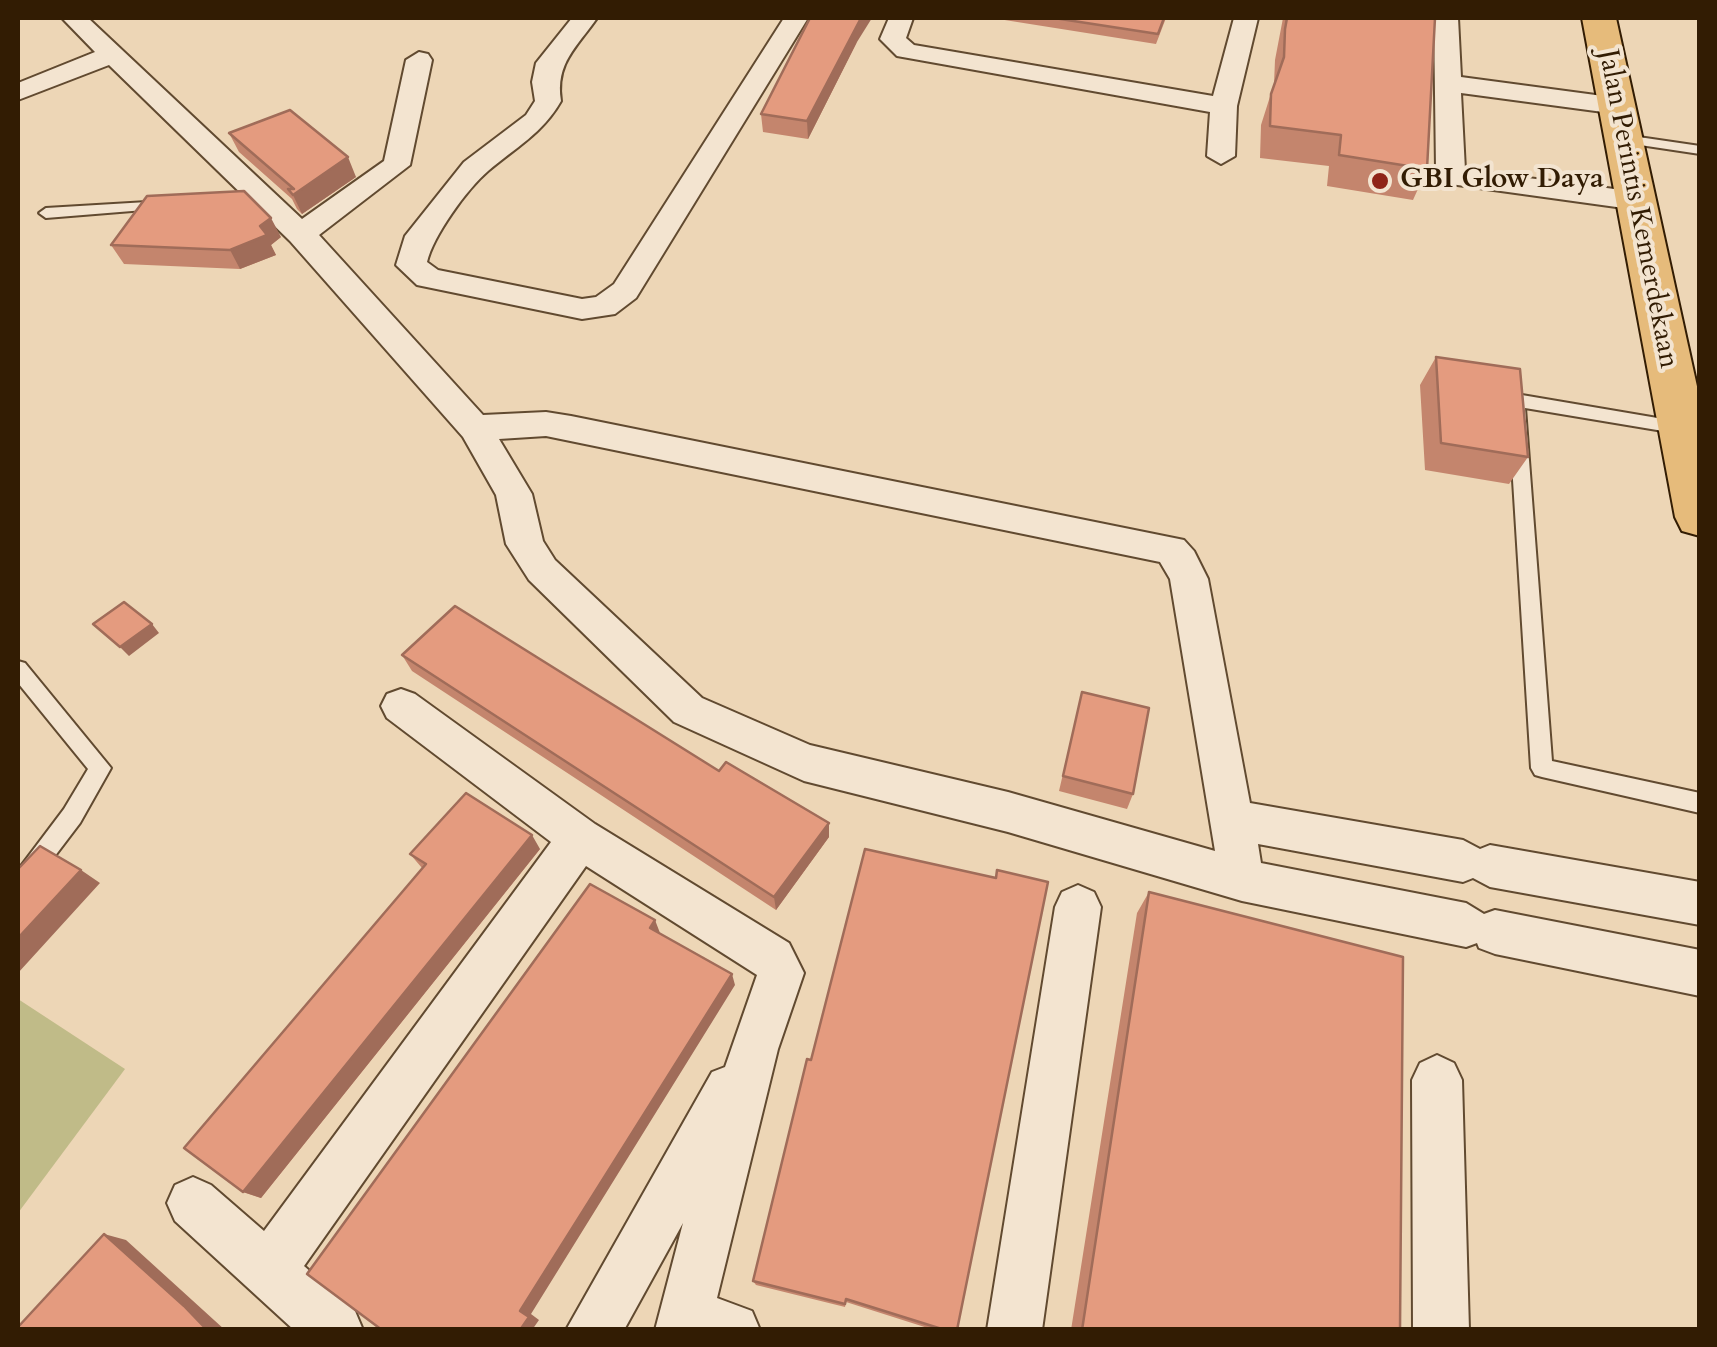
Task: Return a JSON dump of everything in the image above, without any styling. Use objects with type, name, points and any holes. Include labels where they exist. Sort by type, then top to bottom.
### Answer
[{"type":"highway","name":"Jalan Perintis Kemerdekaan","points":[[1599,18],[1677,372],[1681,428],[1700,517]]},
{"type":"street","points":[[74,18],[251,199],[302,234],[475,428],[514,494],[525,544],[542,570],[688,710],[804,762],[1008,812],[1242,880],[1700,973]]},
{"type":"street","points":[[585,18],[549,62],[544,82],[548,101],[536,120],[474,168],[416,242],[411,266],[428,278],[582,308],[604,307],[625,291],[796,18]]},
{"type":"street","points":[[901,18],[893,39],[906,51],[1224,106]]},
{"type":"street","points":[[1221,156],[1224,106],[1246,18]]},
{"type":"street","points":[[1446,18],[1453,177],[1638,200]]},
{"type":"street","points":[[18,92],[111,55]]},
{"type":"street","points":[[302,234],[396,165],[402,153],[419,60]]},
{"type":"street","points":[[1447,83],[1621,122]]},
{"type":"street","points":[[475,428],[546,424],[570,428],[1172,550],[1189,580],[1242,880]]},
{"type":"street","points":[[401,706],[580,838],[773,959],[781,974],[754,1049],[700,1325]]},
{"type":"street","points":[[1229,819],[1700,904]]},
{"type":"street","points":[[268,1272],[580,838]]},
{"type":"street","points":[[1014,1330],[1078,906]]},
{"type":"street","points":[[593,1330],[754,1049]]},
{"type":"street","points":[[1437,1080],[1441,1330]]},
{"type":"street","points":[[193,1204],[336,1330]]},
{"type":"lane","points":[[1621,122],[1700,150]]},
{"type":"lane","points":[[46,213],[183,204]]},
{"type":"lane","points":[[1681,428],[1516,400],[1542,768],[1700,803]]},
{"type":"lane","points":[[18,669],[100,768],[72,816],[18,887]]},
{"type":"shaded area","points":[[18,999],[125,1069],[18,1213]]},
{"type":"building","points":[[810,18],[861,18],[807,121],[761,114]]},
{"type":"building","points":[[1054,18],[1164,18],[1158,34]]},
{"type":"building","points":[[1287,18],[1435,18],[1427,169],[1339,155],[1341,135],[1270,126],[1271,94],[1284,57]]},
{"type":"building","points":[[290,110],[348,157],[293,195],[288,189],[294,189],[229,133]]},
{"type":"building","points":[[244,191],[271,218],[260,226],[267,235],[230,250],[111,245],[147,196]]},
{"type":"building","points":[[1436,357],[1520,369],[1528,457],[1441,443]]},
{"type":"building","points":[[124,602],[152,624],[120,647],[93,624]]},
{"type":"building","points":[[455,606],[719,771],[726,762],[829,823],[774,897],[402,655]]},
{"type":"building","points":[[1082,692],[1149,708],[1133,794],[1063,776]]},
{"type":"building","points":[[466,793],[532,835],[243,1192],[184,1148],[426,864],[410,854]]},
{"type":"building","points":[[40,846],[81,870],[18,938],[18,869]]},
{"type":"building","points":[[865,849],[996,878],[997,870],[1048,882],[957,1330],[945,1330],[846,1299],[845,1304],[753,1281],[807,1059],[811,1060]]},
{"type":"building","points":[[590,884],[655,920],[650,928],[732,974],[520,1311],[529,1317],[520,1330],[382,1330],[307,1274]]},
{"type":"building","points":[[1149,892],[1403,957],[1400,1330],[1082,1330]]},
{"type":"building","points":[[104,1234],[184,1306],[207,1330],[18,1330]]},
{"type":"place","name":"GBI Glow Daya","points":[[1380,181]]}]
